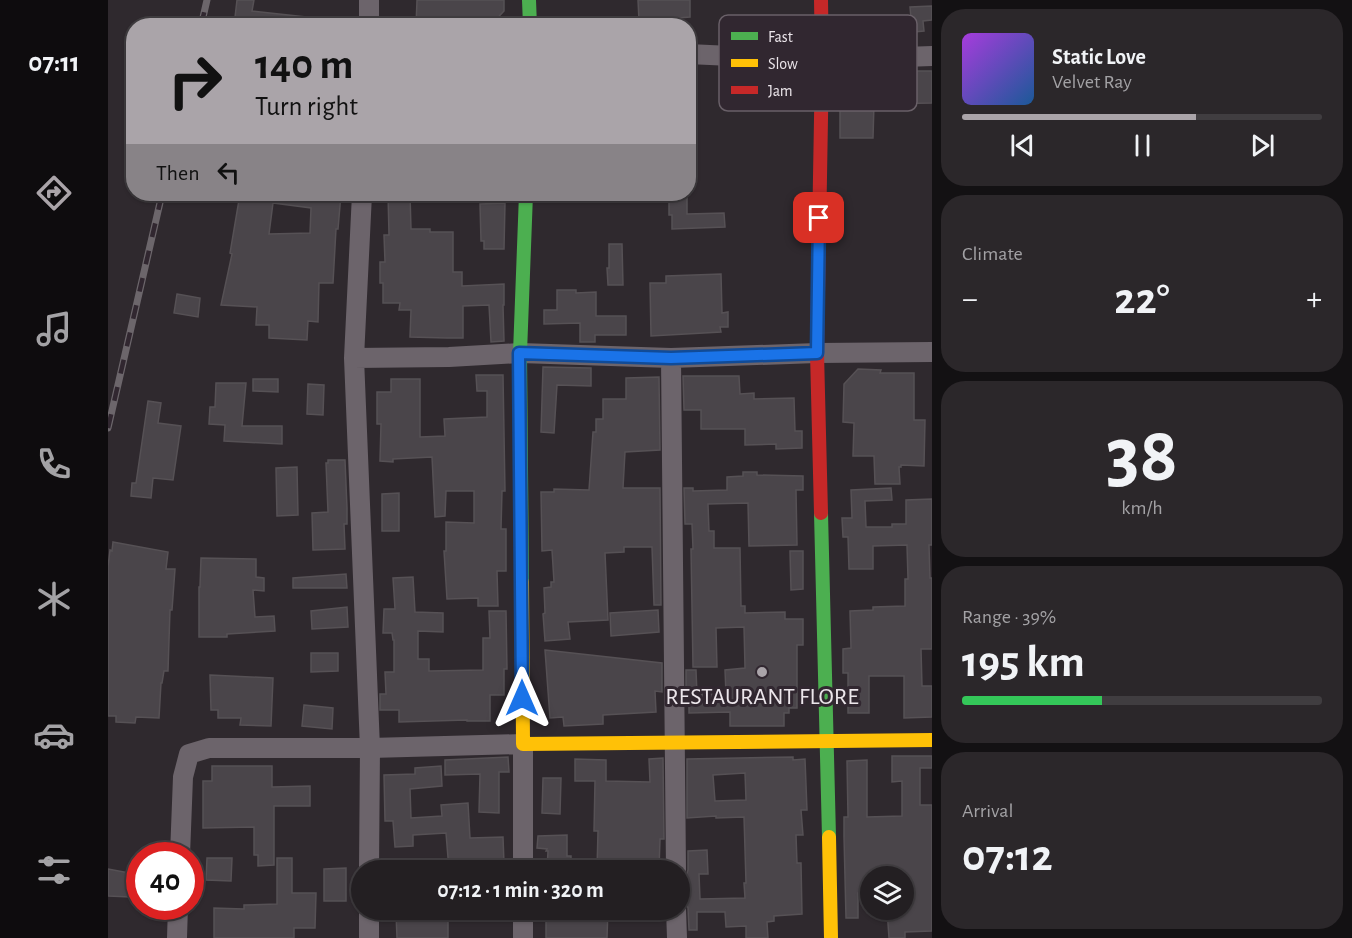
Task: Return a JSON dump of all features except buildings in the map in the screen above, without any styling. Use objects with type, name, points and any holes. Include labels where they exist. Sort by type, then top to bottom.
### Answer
[{"type":"street","points":[[369,0],[369,18]]},
{"type":"street","points":[[529,0],[530,18]]},
{"type":"street","points":[[696,54],[719,55]]},
{"type":"street","points":[[917,57],[932,56]]},
{"type":"street","points":[[821,111],[817,353],[831,938]]},
{"type":"street","points":[[362,201],[354,358],[370,748],[369,860]]},
{"type":"street","points":[[523,860],[519,353],[525,201]]},
{"type":"street","points":[[354,358],[449,357],[519,353],[671,358],[932,352]]},
{"type":"street","points":[[671,358],[676,860]]},
{"type":"street","points":[[180,842],[183,777],[189,754],[208,748],[932,740]]},
{"type":"street","points":[[177,938],[178,920]]},
{"type":"street","points":[[369,920],[369,938]]},
{"type":"street","points":[[523,920],[524,938]]},
{"type":"street","points":[[676,920],[677,938]]},
{"type":"railway","points":[[203,18],[207,0]]},
{"type":"railway","points":[[108,428],[160,201]]},
{"type":"traffic: fast","points":[[529,0],[530,18]]},
{"type":"traffic: fast","points":[[522,582],[520,353],[526,201]]},
{"type":"traffic: fast","points":[[821,513],[829,837]]},
{"type":"traffic: slow","points":[[522,582],[523,744],[932,740]]},
{"type":"traffic: slow","points":[[829,837],[831,938]]},
{"type":"traffic: jam","points":[[821,0],[821,15]]},
{"type":"traffic: jam","points":[[821,111],[817,353],[821,513]]},
{"type":"place","name":"RESTAURANT FLORE","points":[[762,672]]},
{"type":"route","points":[[522,698],[519,353],[671,358],[817,353],[819,218]]}]
